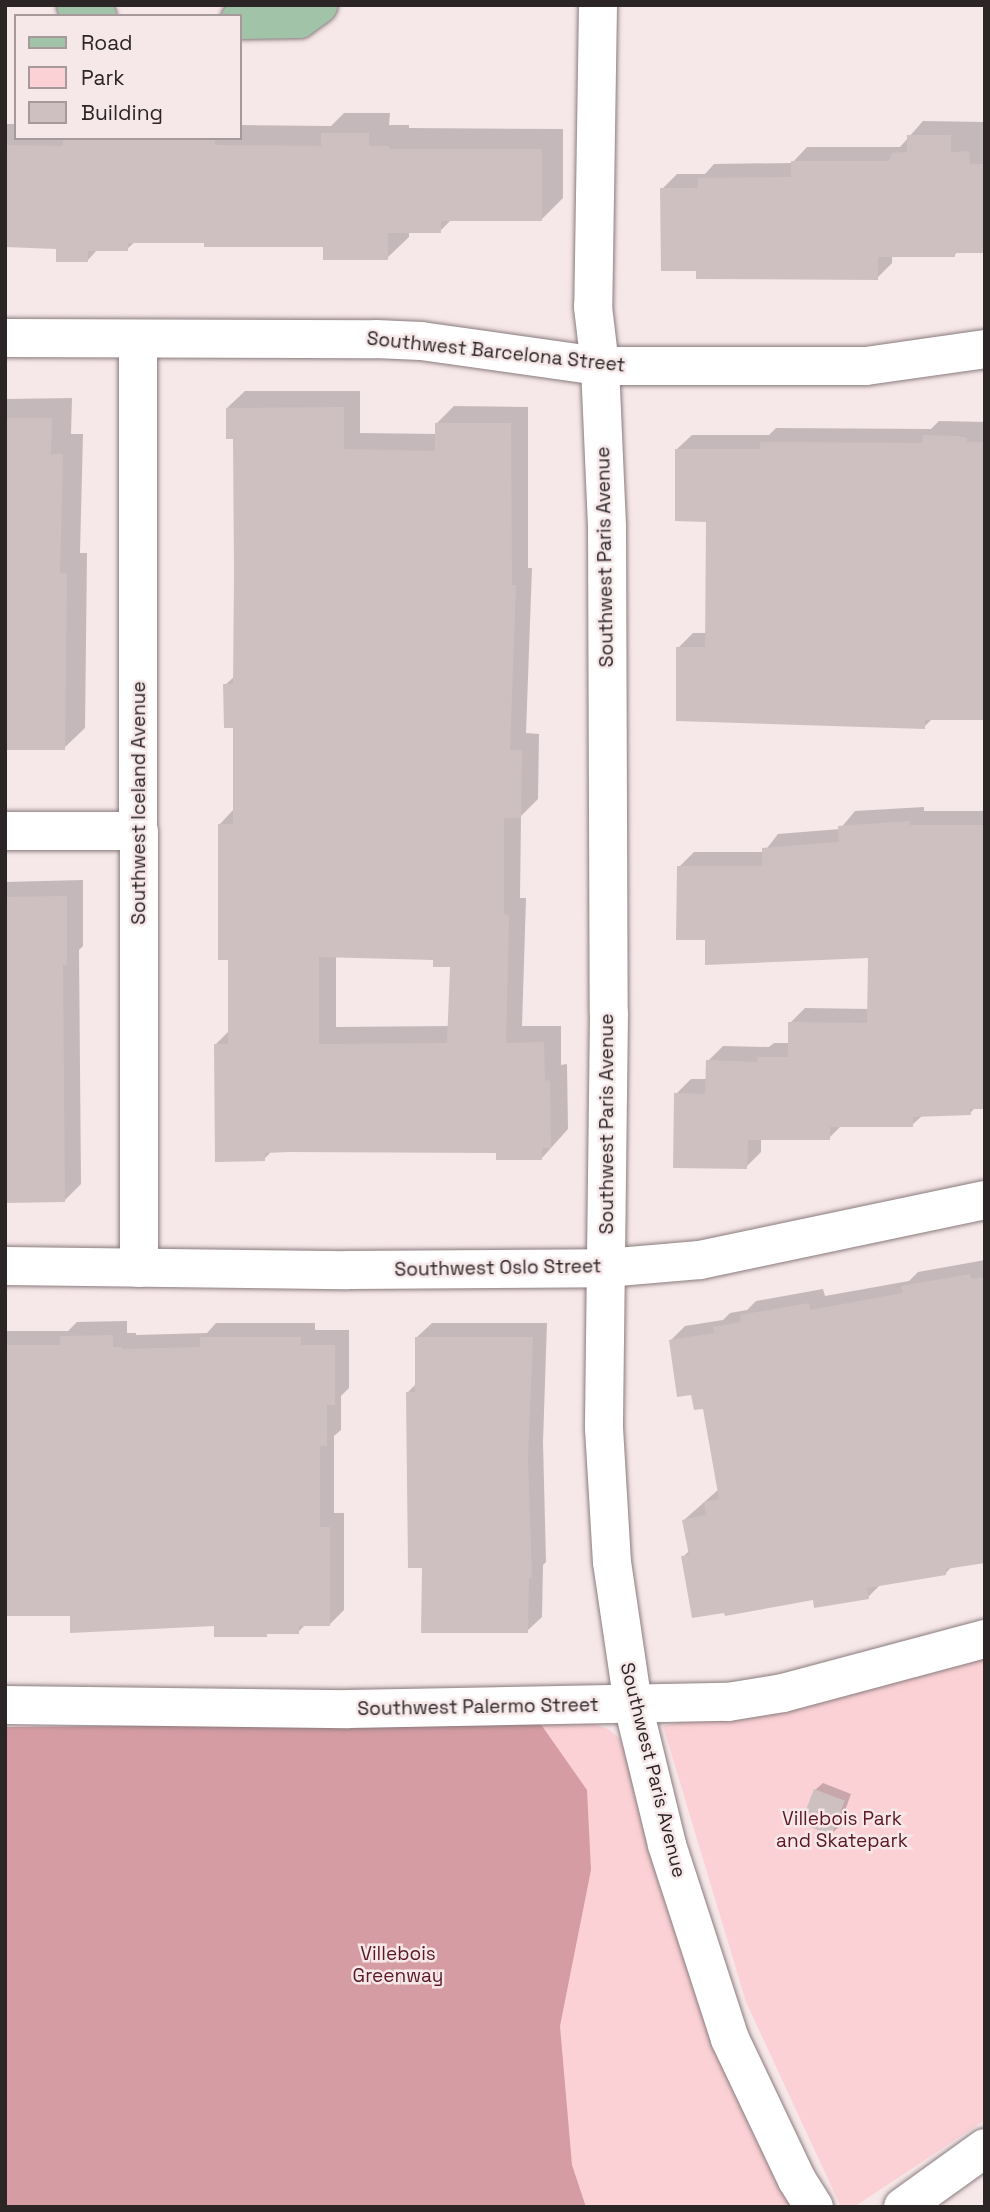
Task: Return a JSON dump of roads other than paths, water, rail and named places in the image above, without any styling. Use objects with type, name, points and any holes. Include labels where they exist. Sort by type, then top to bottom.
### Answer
[{"type":"main road","points":[[76,5],[93,14]]},
{"type":"main road","points":[[242,20],[299,19],[318,5]]},
{"type":"street","name":"Southwest Paris Avenue","points":[[598,5],[593,307],[600,366],[607,526],[606,1489],[612,1562],[633,1704],[667,1845],[730,2039],[797,2180],[814,2207]]},
{"type":"street","name":"Southwest Barcelona Street","points":[[5,338],[376,338],[421,341],[600,366],[866,366],[985,349]]},
{"type":"street","name":"Southwest Iceland Avenue","points":[[138,338],[139,1268]]},
{"type":"street","points":[[5,831],[139,831]]},
{"type":"street","name":"Southwest Oslo Street","points":[[5,1266],[606,1268],[700,1260],[985,1200]]},
{"type":"street","name":"Southwest Palermo Street","points":[[5,1705],[349,1709],[728,1702],[783,1693],[985,1639]]},
{"type":"street","points":[[903,2207],[985,2148]]},
{"type":"park label","name":"Villebois Park and Skatepark","points":[[842,1830]]},
{"type":"park label","name":"Villebois Greenway","points":[[398,1965]]}]
